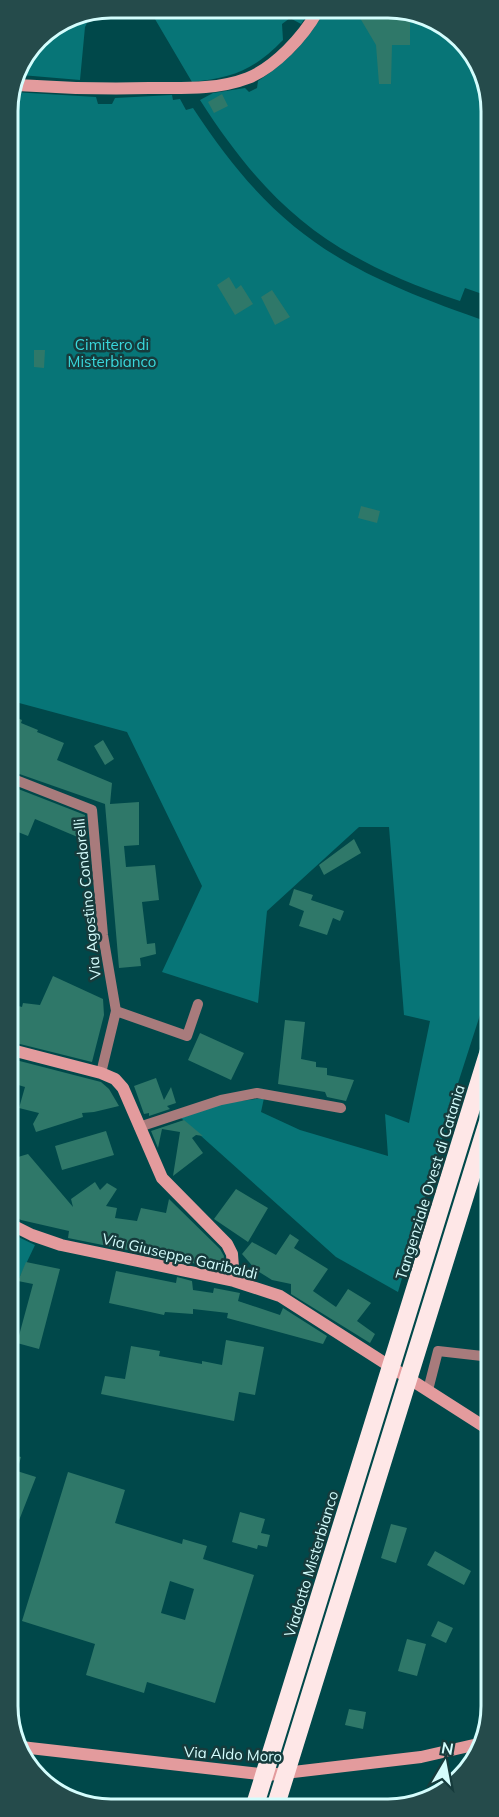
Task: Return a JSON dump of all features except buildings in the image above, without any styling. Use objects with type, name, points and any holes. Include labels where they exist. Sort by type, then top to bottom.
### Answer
[{"type":"highway","name":"Tangenziale Ovest di Catania","points":[[402,1330],[481,1076]]},
{"type":"highway","points":[[278,1799],[481,1144]]},
{"type":"highway","name":"Viadotto Misterbianco","points":[[257,1799],[402,1330]]},
{"type":"main road","points":[[22,85],[79,89],[187,88],[234,82],[251,77],[280,56],[298,39],[313,18]]},
{"type":"main road","points":[[18,1052],[115,1079],[123,1088],[162,1178],[227,1244],[232,1254],[234,1281]]},
{"type":"main road","name":"Via Giuseppe Garibaldi","points":[[18,1227],[61,1245],[234,1281],[280,1296],[481,1424]]},
{"type":"main road","name":"Via Aldo Moro","points":[[29,1749],[268,1775],[410,1758],[472,1745]]},
{"type":"street","name":"Via Agostino Condorelli","points":[[18,781],[92,810],[103,935],[116,1011],[100,1073]]},
{"type":"street","points":[[116,1011],[187,1036],[198,1004]]},
{"type":"street","points":[[139,1127],[220,1100],[257,1093],[341,1108]]},
{"type":"street","points":[[378,1359],[405,1348],[481,1355]]},
{"type":"street","points":[[428,1390],[438,1351]]},
{"type":"green space","points":[[154,18],[290,18],[282,24],[283,40],[262,59],[231,75],[192,82]]},
{"type":"green space","points":[[290,18],[305,18],[301,24]]},
{"type":"green space","points":[[320,18],[406,20],[435,30],[462,54],[478,87],[481,111],[481,294],[465,288],[460,301],[416,285],[342,249],[310,227],[281,202],[253,172],[226,139],[200,100],[213,93],[245,88],[249,92],[257,88],[258,81],[287,59]]},
{"type":"green space","points":[[88,21],[85,27],[80,80],[25,75],[45,45],[75,25]]},
{"type":"green space","name":"Cimitero di Misterbianco","points":[[20,92],[96,97],[98,104],[112,104],[115,98],[172,95],[173,100],[180,99],[186,110],[193,108],[224,153],[255,189],[287,220],[320,246],[396,287],[481,319],[481,1012],[398,1292],[336,1257],[181,1118],[225,1103],[264,1098],[261,1112],[300,1130],[388,1156],[385,1114],[409,1123],[430,1021],[404,1015],[389,827],[359,827],[267,911],[258,1003],[162,972],[202,886],[127,732],[18,703],[18,105]]},
{"type":"green space","points":[[18,1237],[35,1245],[18,1281]]}]
